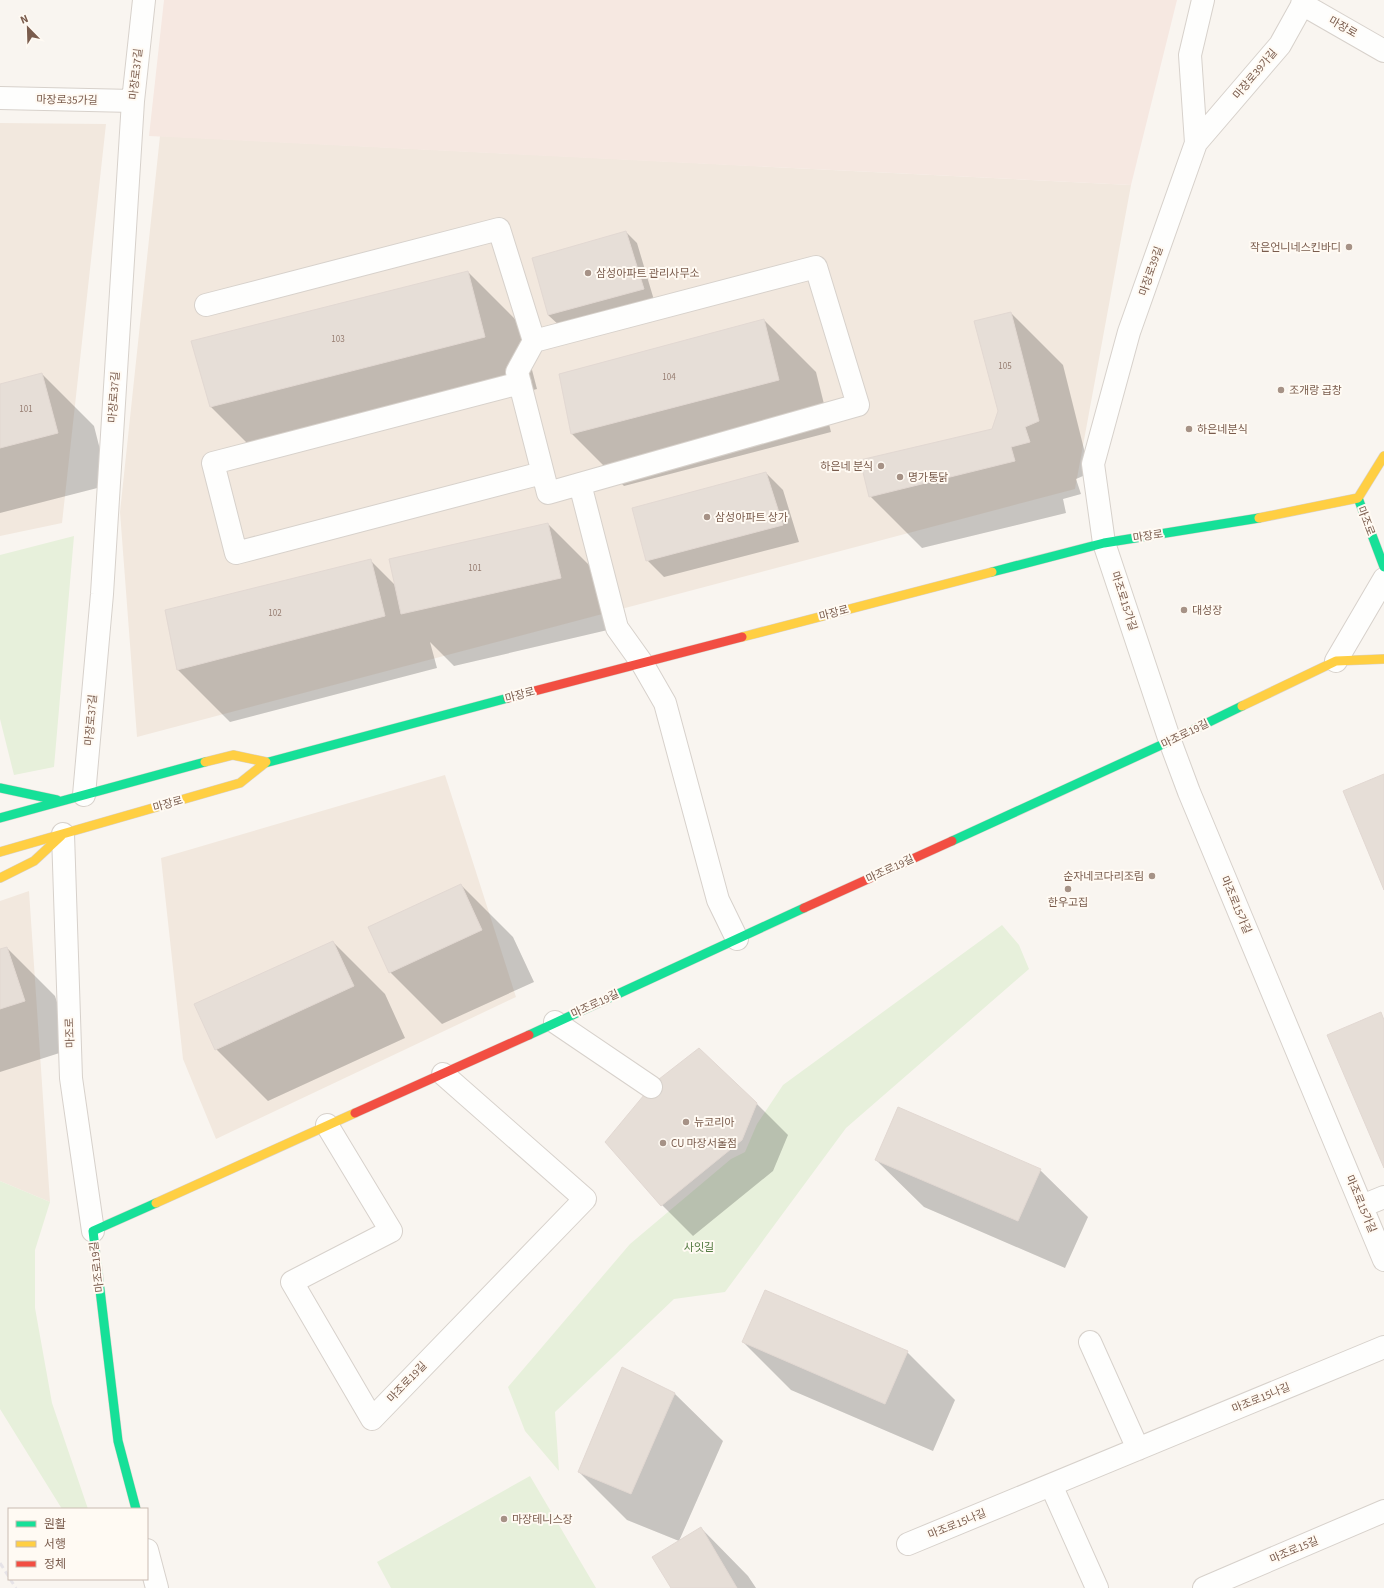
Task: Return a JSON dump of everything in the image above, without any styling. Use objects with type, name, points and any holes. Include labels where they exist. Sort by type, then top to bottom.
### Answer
[{"type":"main road","points":[[1358,498],[1384,456]]},
{"type":"main road","name":"마장로","points":[[0,852],[240,783],[266,762],[642,663],[1104,543],[1270,516],[1358,498]]},
{"type":"main road","name":"마조로","points":[[1358,498],[1384,567]]},
{"type":"main road","points":[[1336,661],[1384,660]]},
{"type":"main road","name":"마조로19길","points":[[136,1508],[118,1441],[93,1231],[443,1074],[1170,741],[1336,661]]},
{"type":"main road","name":"마장로","points":[[0,818],[233,755],[266,762]]},
{"type":"main road","name":"마장로","points":[[0,788],[62,801]]},
{"type":"main road","name":"마장로","points":[[0,878],[34,862],[63,834]]},
{"type":"street","name":"마장로37길","points":[[84,795],[102,594],[133,101],[144,0]]},
{"type":"street","name":"마장로39길","points":[[1104,543],[1093,464],[1129,332],[1196,143],[1190,55],[1203,0]]},
{"type":"street","name":"마장로39가길","points":[[1196,143],[1280,45],[1304,2]]},
{"type":"street","name":"마장로","points":[[1304,2],[1384,51]]},
{"type":"street","name":"마장로35가길","points":[[0,98],[133,101]]},
{"type":"street","points":[[206,305],[499,229],[534,341],[517,372],[548,493],[858,405],[816,267],[534,341]]},
{"type":"street","points":[[520,383],[213,463],[236,553],[542,473]]},
{"type":"street","points":[[580,484],[617,628],[642,663],[665,703],[718,900],[737,939]]},
{"type":"street","name":"마조로15가길","points":[[1104,543],[1170,741],[1189,792],[1384,1260]]},
{"type":"street","points":[[1336,661],[1384,579]]},
{"type":"street","name":"마조로","points":[[63,834],[71,1078],[93,1231]]},
{"type":"street","points":[[555,1022],[650,1087]]},
{"type":"street","name":"마조로19길","points":[[328,1126],[392,1231],[292,1282],[372,1419],[585,1199],[443,1074]]},
{"type":"street","points":[[1362,1206],[1384,1197]]},
{"type":"street","points":[[1090,1342],[1138,1448]]},
{"type":"street","name":"마조로15나길","points":[[908,1544],[1384,1347]]},
{"type":"street","points":[[1050,1485],[1097,1588]]},
{"type":"street","name":"마조로15길","points":[[1204,1588],[1384,1512]]},
{"type":"street","points":[[148,1554],[157,1588]]},
{"type":"shaded area","points":[[164,0],[1177,0],[1131,185],[149,136]]},
{"type":"shaded area","points":[[0,123],[106,124],[62,523],[0,536]]},
{"type":"shaded area","points":[[160,136],[1131,185],[1075,489],[137,737],[120,512]]},
{"type":"shaded area","points":[[445,775],[516,997],[216,1139],[183,1059],[161,858]]},
{"type":"shaded area","points":[[29,891],[50,1202],[0,1181],[0,901]]},
{"type":"green space","points":[[74,536],[54,767],[14,775],[0,719],[0,555]]},
{"type":"green space","name":"사잇길","points":[[1002,925],[1019,945],[1029,969],[846,1128],[725,1292],[674,1299],[555,1412],[559,1471],[525,1431],[508,1387],[630,1244],[731,1159],[745,1152],[757,1124],[783,1085]]},
{"type":"green space","points":[[0,1181],[50,1202],[35,1250],[35,1308],[52,1403],[88,1508],[61,1508],[0,1409]]},
{"type":"green space","name":"마장테니스장","points":[[530,1476],[596,1588],[391,1588],[377,1562]]},
{"type":"building","name":"삼성아파트 관리사무소","points":[[626,231],[644,289],[548,315],[532,258]]},
{"type":"building","points":[[468,271],[485,337],[210,407],[191,341]]},
{"type":"building","points":[[1011,312],[1039,421],[1025,427],[1030,442],[1011,447],[1015,461],[869,497],[860,460],[992,429],[998,411],[974,321]]},
{"type":"building","points":[[764,319],[779,380],[571,434],[559,374]]},
{"type":"building","points":[[42,373],[58,433],[0,448],[0,384]]},
{"type":"building","name":"삼성아파트 상가","points":[[766,472],[783,525],[646,561],[632,508]]},
{"type":"building","points":[[548,523],[561,578],[401,614],[389,559]]},
{"type":"building","points":[[371,559],[385,616],[177,670],[165,610]]},
{"type":"building","points":[[1384,774],[1384,890],[1343,791]]},
{"type":"building","points":[[461,884],[482,930],[389,973],[368,927]]},
{"type":"building","points":[[333,941],[354,986],[215,1050],[194,1004]]},
{"type":"building","points":[[7,947],[25,1001],[0,1009],[0,949]]},
{"type":"building","points":[[1381,1012],[1384,1020],[1384,1168],[1327,1035]]},
{"type":"building","name":"뉴코리아","points":[[699,1048],[757,1103],[742,1140],[661,1206],[605,1142],[654,1083]]},
{"type":"building","points":[[898,1107],[1041,1169],[1018,1221],[875,1160]]},
{"type":"building","points":[[765,1290],[908,1351],[885,1404],[742,1342]]},
{"type":"building","points":[[622,1367],[675,1393],[631,1494],[578,1472]]},
{"type":"building","points":[[701,1527],[737,1588],[671,1588],[652,1557]]},
{"type":"railway","points":[[0,1563],[8,1575]]},
{"type":"railway","points":[[11,1580],[16,1588]]},
{"type":"traffic: fast","points":[[1358,498],[1384,567]]},
{"type":"traffic: fast","points":[[992,572],[1104,543],[1259,518]]},
{"type":"traffic: fast","points":[[265,763],[508,698]]},
{"type":"traffic: fast","points":[[952,841],[1170,741],[1242,706]]},
{"type":"traffic: fast","points":[[0,818],[205,762]]},
{"type":"traffic: fast","points":[[0,788],[57,800]]},
{"type":"traffic: fast","points":[[529,1035],[804,908]]},
{"type":"traffic: fast","points":[[136,1508],[118,1441],[93,1231],[156,1203]]},
{"type":"traffic: slow","points":[[1259,518],[1358,498],[1384,456]]},
{"type":"traffic: slow","points":[[742,637],[992,572]]},
{"type":"traffic: slow","points":[[1242,706],[1336,661],[1384,659]]},
{"type":"traffic: slow","points":[[205,762],[233,755],[266,762]]},
{"type":"traffic: slow","points":[[0,852],[240,783],[265,763]]},
{"type":"traffic: slow","points":[[0,878],[34,861],[61,836]]},
{"type":"traffic: slow","points":[[156,1203],[355,1113]]},
{"type":"traffic: jam","points":[[508,698],[742,637]]},
{"type":"traffic: jam","points":[[804,908],[952,841]]},
{"type":"traffic: jam","points":[[355,1113],[529,1035]]},
{"type":"place","name":"작은언니네스킨바디","points":[[1349,247]]},
{"type":"place","name":"삼성아파트 관리사무소","points":[[588,273]]},
{"type":"place","name":"조개랑 곱창","points":[[1281,390]]},
{"type":"place","name":"하은네분식","points":[[1189,429]]},
{"type":"place","name":"하은네 분식","points":[[881,466]]},
{"type":"place","name":"명가통닭","points":[[900,477]]},
{"type":"place","name":"삼성아파트 상가","points":[[707,517]]},
{"type":"place","name":"대성장","points":[[1184,610]]},
{"type":"place","name":"순자네코다리조림","points":[[1152,876]]},
{"type":"place","name":"한우고집","points":[[1068,889]]},
{"type":"place","name":"뉴코리아","points":[[686,1122]]},
{"type":"place","name":"CU 마장서울점","points":[[663,1143]]},
{"type":"place","name":"마장테니스장","points":[[504,1519]]}]
